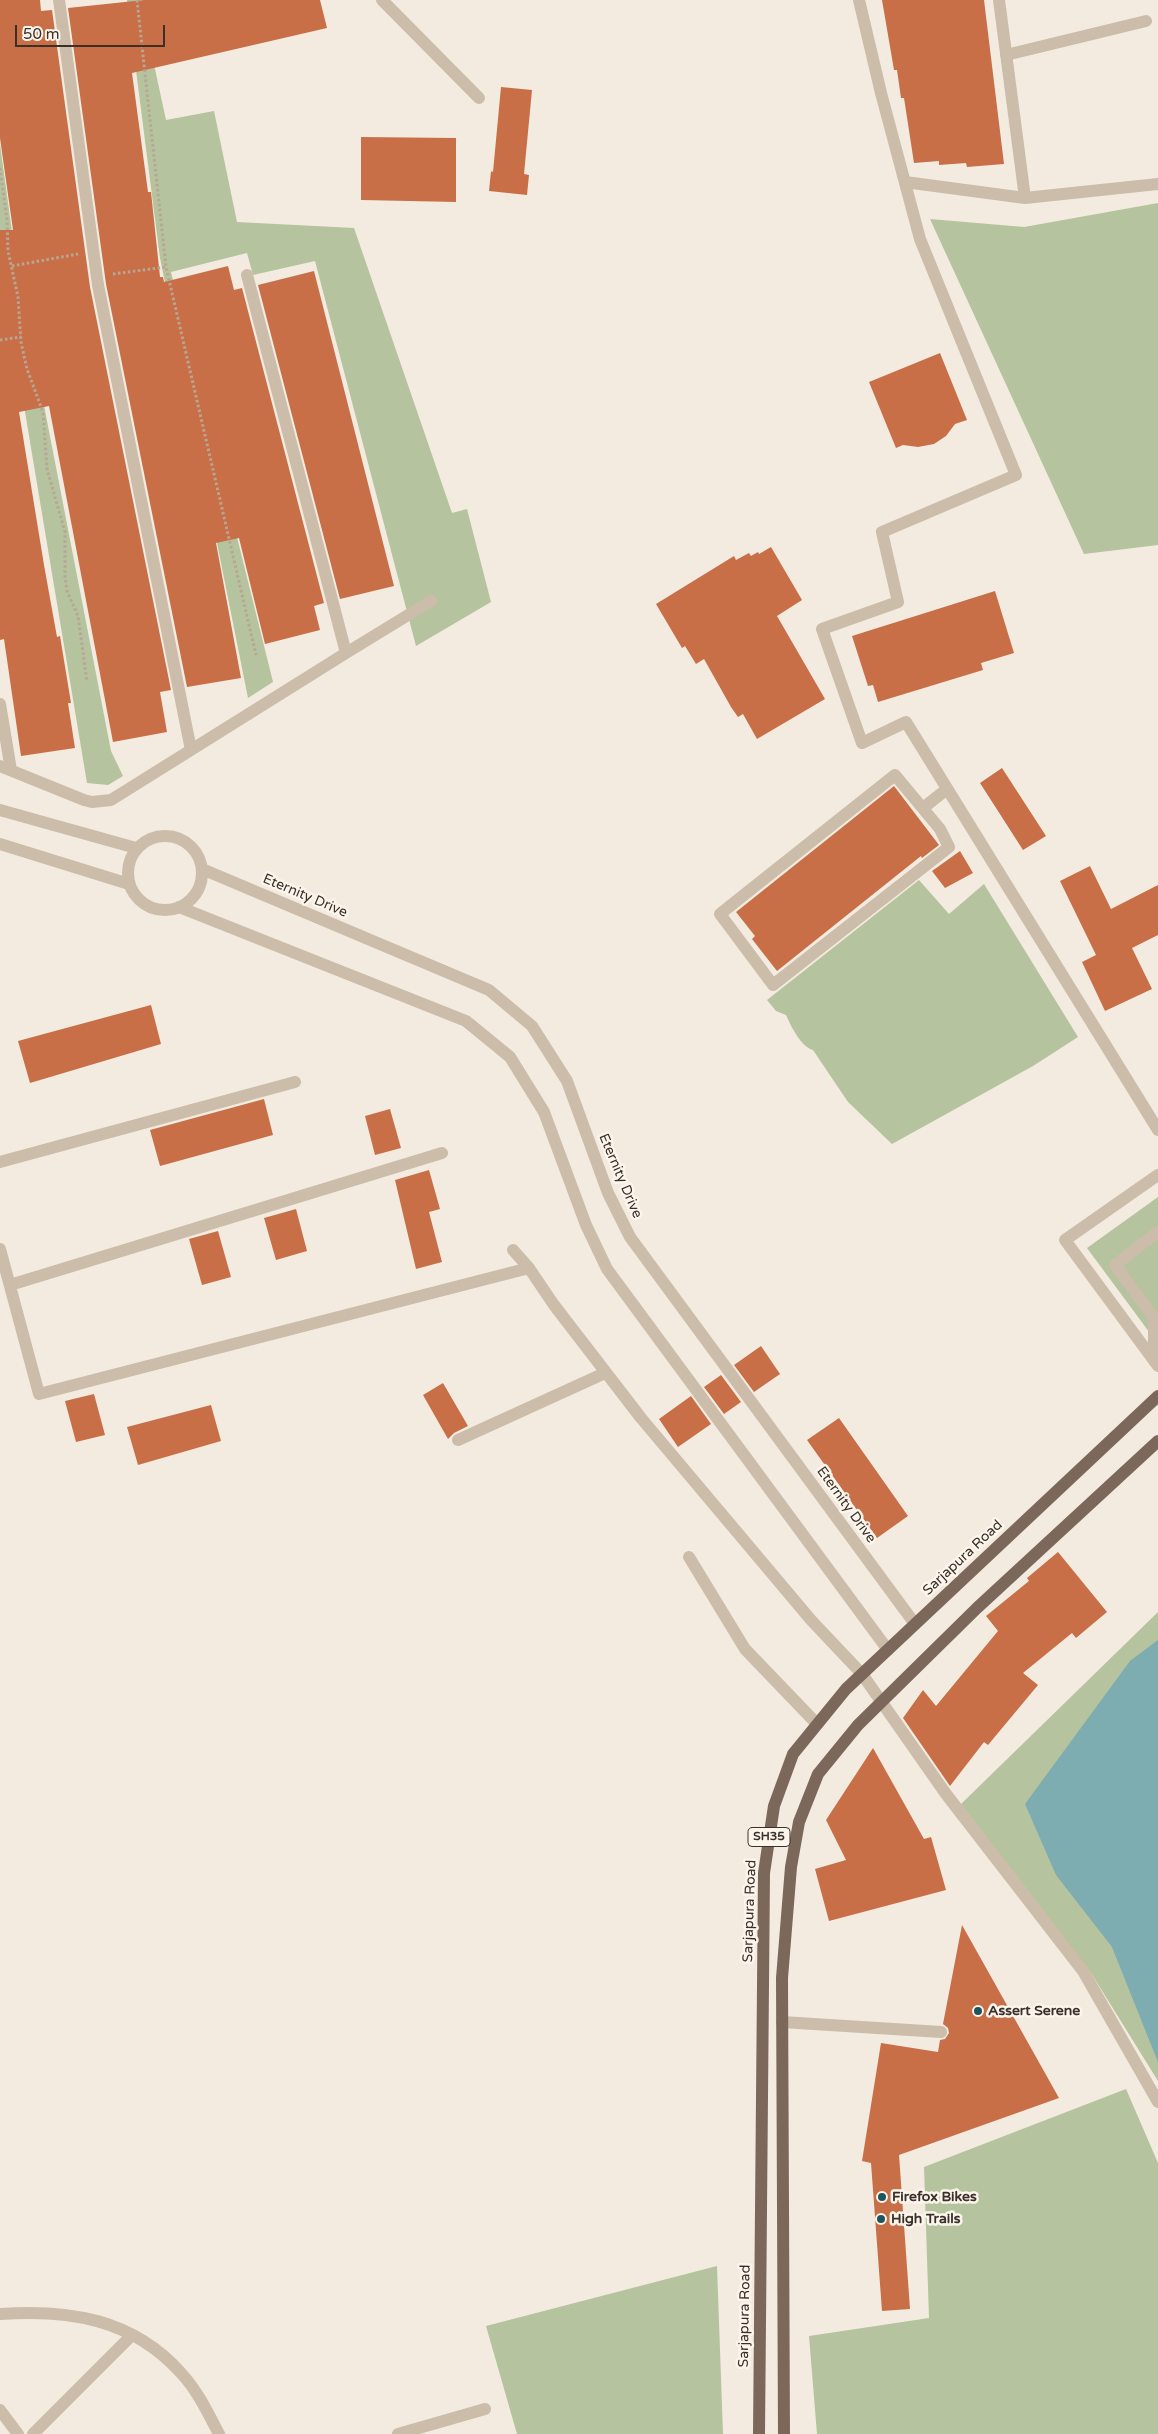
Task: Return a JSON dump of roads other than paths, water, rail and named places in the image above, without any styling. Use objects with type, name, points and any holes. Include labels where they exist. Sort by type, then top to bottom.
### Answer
[{"type":"main road","name":"Sarjapura Road","points":[[759,2434],[764,1873],[774,1806],[793,1754],[862,1674],[1158,1396]]},
{"type":"main road","points":[[784,2434],[782,1978],[791,1866],[799,1822],[818,1774],[858,1725],[977,1608],[1158,1441]]},
{"type":"street","points":[[59,0],[97,277],[191,750]]},
{"type":"street","points":[[382,0],[479,98]]},
{"type":"street","points":[[859,0],[920,239],[1016,474],[882,532],[898,602],[822,629],[862,743],[906,722],[1158,1130]]},
{"type":"street","points":[[999,0],[1025,198]]},
{"type":"street","points":[[1006,55],[1146,21]]},
{"type":"street","points":[[905,182],[1025,198],[1158,184]]},
{"type":"street","points":[[247,275],[346,653]]},
{"type":"street","points":[[0,704],[5,768],[84,800],[102,802],[120,794],[431,601]]},
{"type":"street","points":[[895,775],[923,808],[940,829],[950,847],[773,986],[720,914],[895,775]]},
{"type":"street","points":[[923,808],[947,789]]},
{"type":"street","points":[[0,810],[136,848]]},
{"type":"street","points":[[170,836],[183,840],[192,847],[199,857],[202,869],[197,892],[189,901],[179,907],[168,910],[150,906],[135,895],[129,884],[128,871],[130,859],[136,848],[152,838],[170,836]]},
{"type":"street","points":[[0,844],[129,884]]},
{"type":"street","name":"Eternity Drive","points":[[202,869],[489,990],[532,1026],[567,1081],[608,1193],[630,1237],[915,1624]]},
{"type":"street","points":[[179,907],[466,1021],[510,1057],[544,1112],[586,1225],[607,1269],[888,1650]]},
{"type":"street","points":[[0,1162],[295,1082]]},
{"type":"street","points":[[10,1285],[442,1153]]},
{"type":"street","points":[[1156,1364],[1065,1240],[1158,1175]]},
{"type":"street","points":[[1156,1364],[1153,1307],[1115,1265],[1158,1232]]},
{"type":"street","points":[[0,1249],[40,1394],[530,1268]]},
{"type":"street","points":[[513,1250],[530,1268],[605,1373],[647,1425],[812,1620],[862,1674],[946,1794],[1083,1972],[1158,2102]]},
{"type":"street","points":[[458,1440],[605,1373]]},
{"type":"street","points":[[689,1557],[745,1649],[818,1724]]},
{"type":"street","points":[[782,2022],[941,2032]]},
{"type":"street","points":[[0,2314],[68,2314],[116,2325],[158,2350],[182,2373],[219,2434]]},
{"type":"street","points":[[33,2434],[132,2335]]},
{"type":"street","points":[[398,2434],[486,2409]]},
{"type":"street","points":[[0,2410],[18,2434]]},
{"type":"water","points":[[1158,1640],[1158,2062],[1112,1947],[1056,1875],[1025,1804],[1130,1661]]},
{"type":"place","name":"Assert Serene","points":[[978,2011]]},
{"type":"place","name":"Firefox Bikes","points":[[882,2197]]},
{"type":"place","name":"High Trails","points":[[881,2219]]}]
